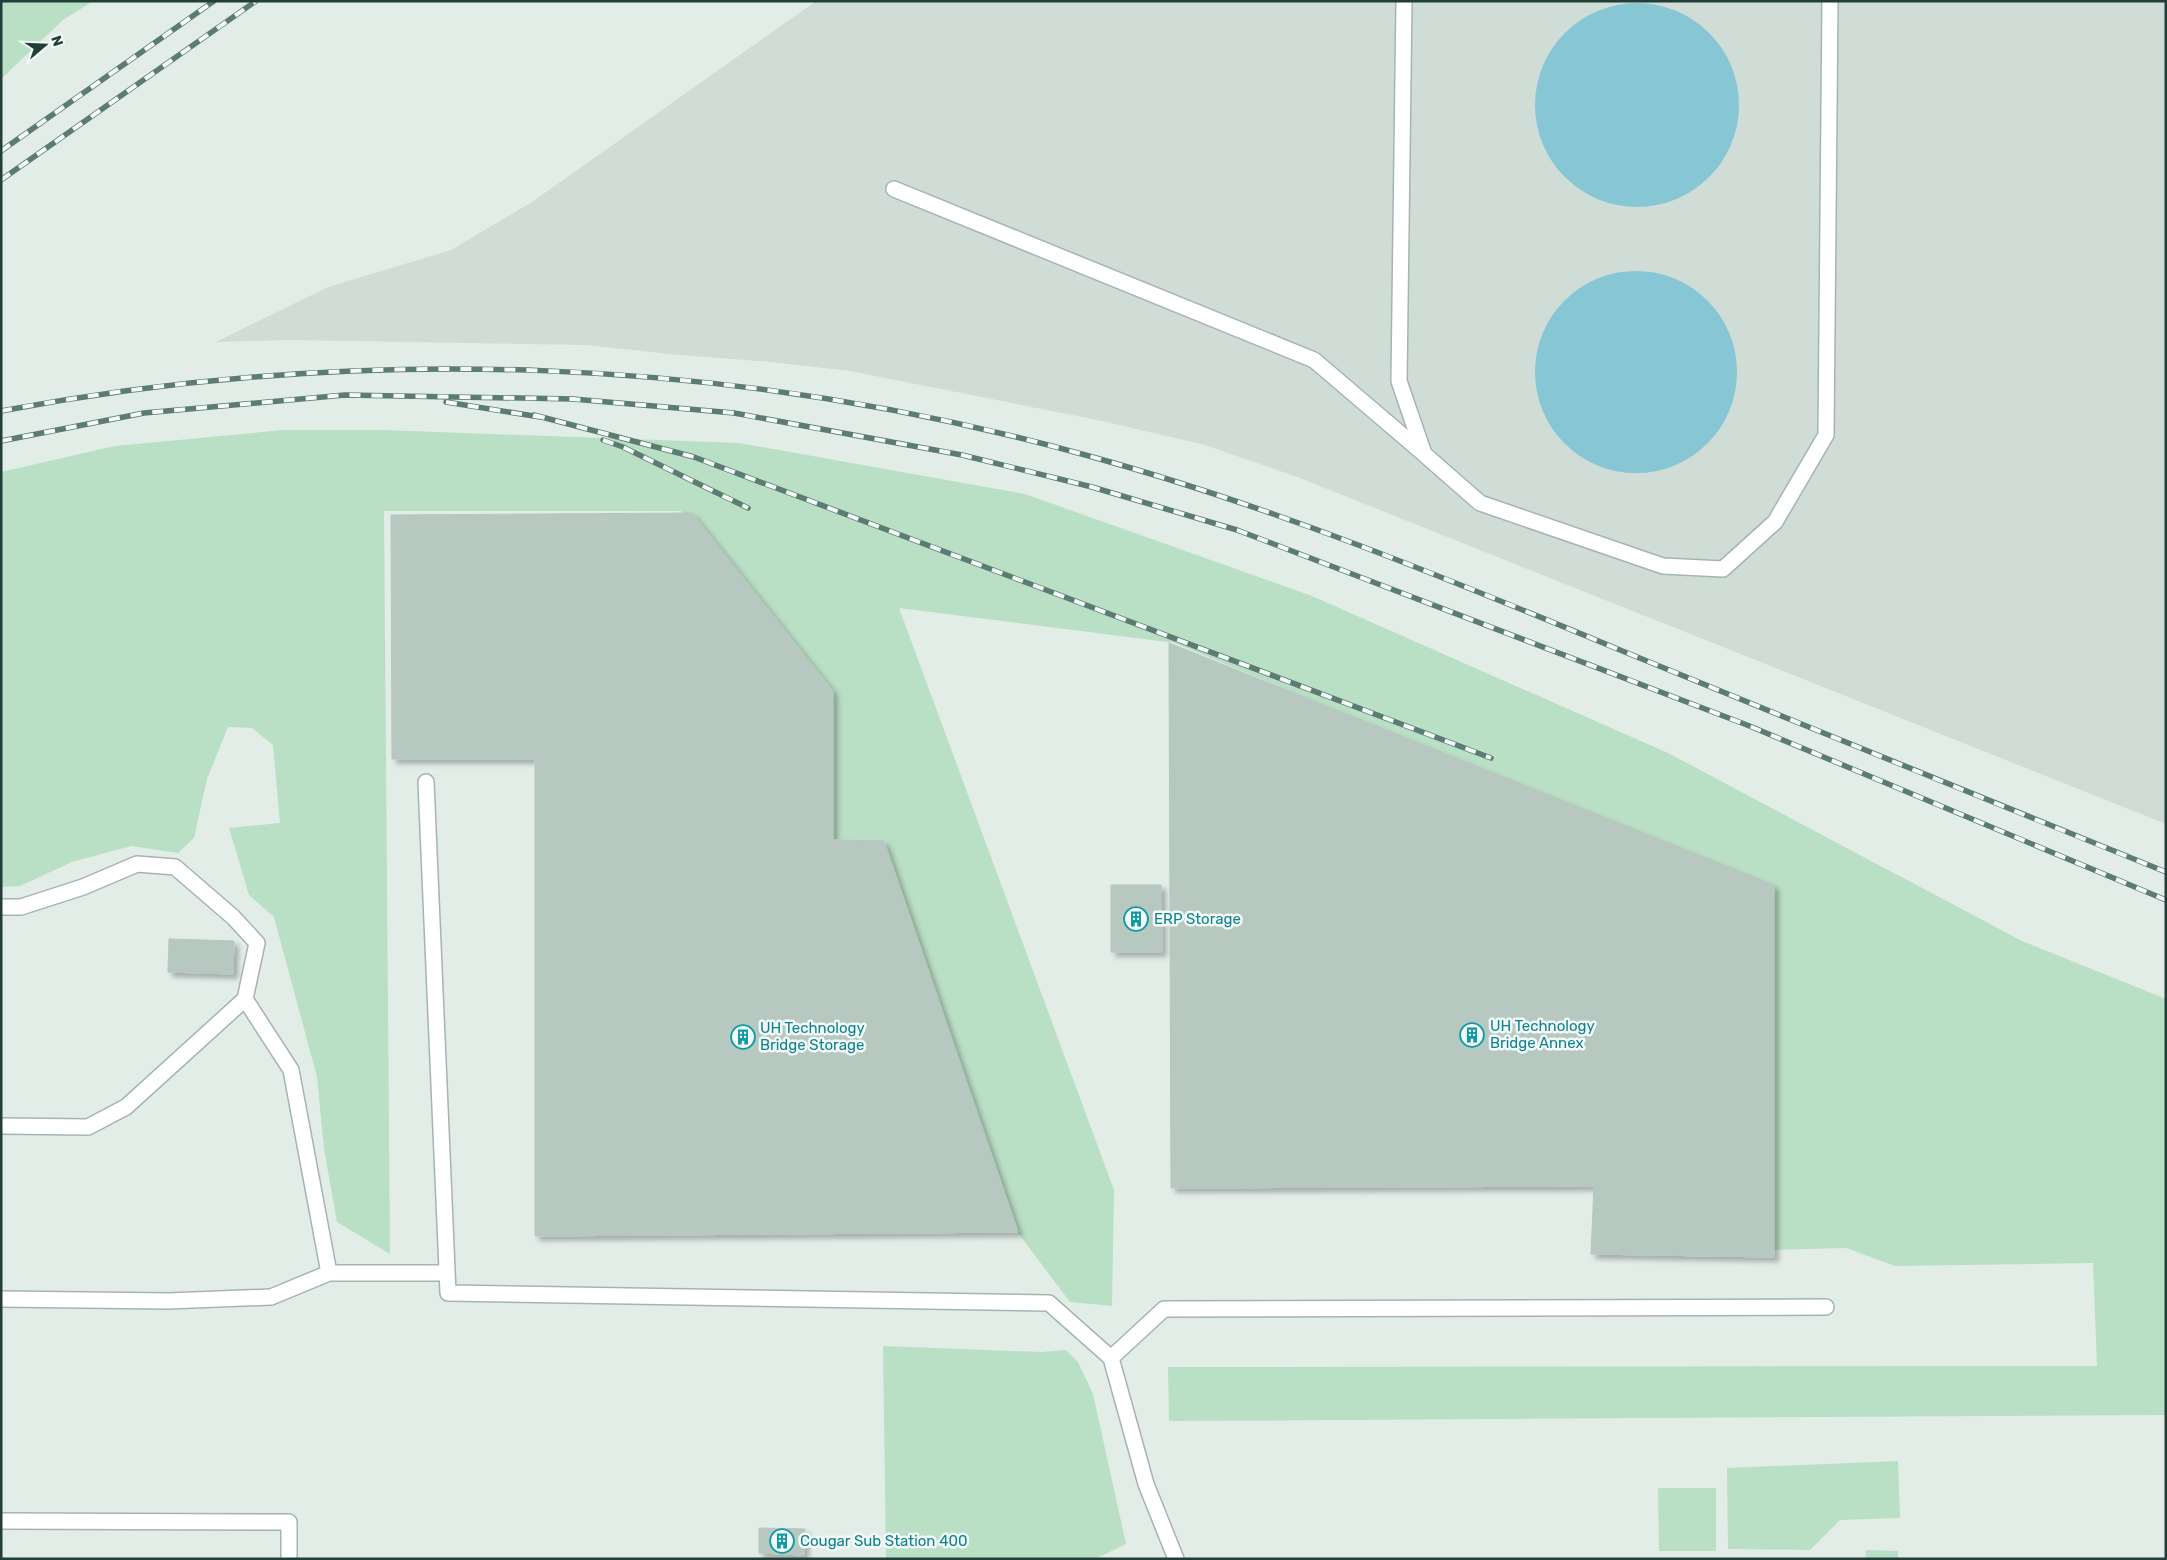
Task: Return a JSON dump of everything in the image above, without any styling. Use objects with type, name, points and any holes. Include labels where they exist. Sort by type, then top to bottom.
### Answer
[{"type":"lane","points":[[1404,1],[1399,381],[1424,454]]},
{"type":"lane","points":[[894,189],[1314,360],[1480,503],[1663,566],[1723,569],[1775,522],[1826,435],[1830,1]]},
{"type":"lane","points":[[426,782],[448,1293],[1049,1303],[1111,1358],[1146,1484],[1176,1559]]},
{"type":"lane","points":[[1,907],[20,907],[83,888],[137,864],[175,867],[233,917],[257,943],[245,999],[126,1107],[88,1127],[1,1126]]},
{"type":"lane","points":[[245,999],[291,1070],[329,1274]]},
{"type":"lane","points":[[1,1299],[168,1301],[271,1297],[329,1274],[447,1273]]},
{"type":"lane","points":[[1111,1358],[1164,1309],[1826,1307]]},
{"type":"lane","points":[[1,1521],[289,1522],[290,1559]]},
{"type":"shaded area","points":[[816,1],[2166,1],[2166,824],[1297,477],[1205,445],[1102,421],[850,371],[770,362],[586,345],[291,340],[216,342],[328,287],[451,250],[532,202]]},
{"type":"green space","points":[[1,1],[93,1],[63,20],[1,79]]},
{"type":"green space","points":[[284,430],[383,430],[739,443],[1025,494],[1312,596],[1668,753],[2022,941],[2166,999],[2166,1415],[1169,1421],[1168,1367],[2097,1366],[2093,1263],[1895,1266],[1846,1248],[1769,1250],[1768,889],[1175,643],[899,608],[1114,1190],[1112,1306],[1070,1302],[1012,1225],[828,848],[832,689],[681,511],[384,511],[390,1254],[337,1222],[324,1149],[317,1077],[274,917],[249,895],[229,828],[280,823],[273,745],[252,728],[228,727],[207,779],[194,838],[178,853],[131,846],[72,862],[20,886],[1,887],[1,472],[115,446]]},
{"type":"green space","points":[[883,1346],[1041,1352],[1066,1350],[1078,1362],[1093,1394],[1126,1544],[1095,1559],[886,1558]]},
{"type":"green space","points":[[1898,1461],[1900,1518],[1840,1520],[1810,1550],[1728,1549],[1727,1468]]},
{"type":"green space","points":[[1658,1488],[1716,1488],[1716,1551],[1659,1551]]},
{"type":"green space","points":[[1866,1550],[1898,1551],[1898,1559],[1865,1559]]},
{"type":"water","points":[[1637,3],[1657,5],[1685,15],[1702,26],[1716,40],[1731,66],[1737,85],[1739,105],[1737,125],[1727,153],[1716,170],[1702,184],[1676,199],[1657,205],[1637,207],[1617,205],[1589,195],[1572,184],[1558,170],[1543,144],[1537,125],[1535,105],[1537,85],[1547,57],[1558,40],[1572,26],[1598,11],[1617,5]]},
{"type":"water","points":[[1636,271],[1665,275],[1684,283],[1700,294],[1714,308],[1725,324],[1733,343],[1737,372],[1733,401],[1725,420],[1714,436],[1700,450],[1684,461],[1665,469],[1636,473],[1607,469],[1588,461],[1572,450],[1558,436],[1547,420],[1539,401],[1535,372],[1539,343],[1547,324],[1558,308],[1572,294],[1588,283],[1607,275]]},
{"type":"building","name":"UH Technology Bridge Storage","points":[[692,513],[833,691],[833,840],[884,841],[1018,1232],[535,1236],[535,759],[392,759],[391,515]]},
{"type":"building","name":"UH Technology Bridge Annex","points":[[1169,643],[1774,885],[1774,1257],[1591,1254],[1594,1186],[1171,1188]]},
{"type":"building","name":"ERP Storage","points":[[1111,885],[1161,885],[1162,952],[1111,952]]},
{"type":"building","points":[[169,939],[234,941],[233,974],[168,972]]},
{"type":"building","name":"Cougar Sub Station 400","points":[[759,1528],[805,1529],[804,1555],[759,1553]]},
{"type":"railway","points":[[1,151],[214,1]]},
{"type":"railway","points":[[1,180],[256,1]]},
{"type":"railway","points":[[1,411],[137,389],[274,375],[411,369],[548,371],[684,380],[820,398],[955,423],[1089,456],[1224,497],[1291,520],[1489,596],[2166,872]]},
{"type":"railway","points":[[1,441],[144,413],[345,395],[573,399],[734,413],[962,455],[1092,487],[1237,530],[1747,725],[2166,900]]},
{"type":"railway","points":[[446,402],[540,417]]},
{"type":"railway","points":[[534,415],[694,457],[1491,758]]},
{"type":"railway","points":[[603,440],[623,447],[748,508]]},
{"type":"place","name":"ERP Storage","points":[[1136,919]]},
{"type":"place","name":"UH Technology Bridge Annex","points":[[1472,1035]]},
{"type":"place","name":"UH Technology Bridge Storage","points":[[743,1037]]},
{"type":"place","name":"Cougar Sub Station 400","points":[[782,1541]]}]
